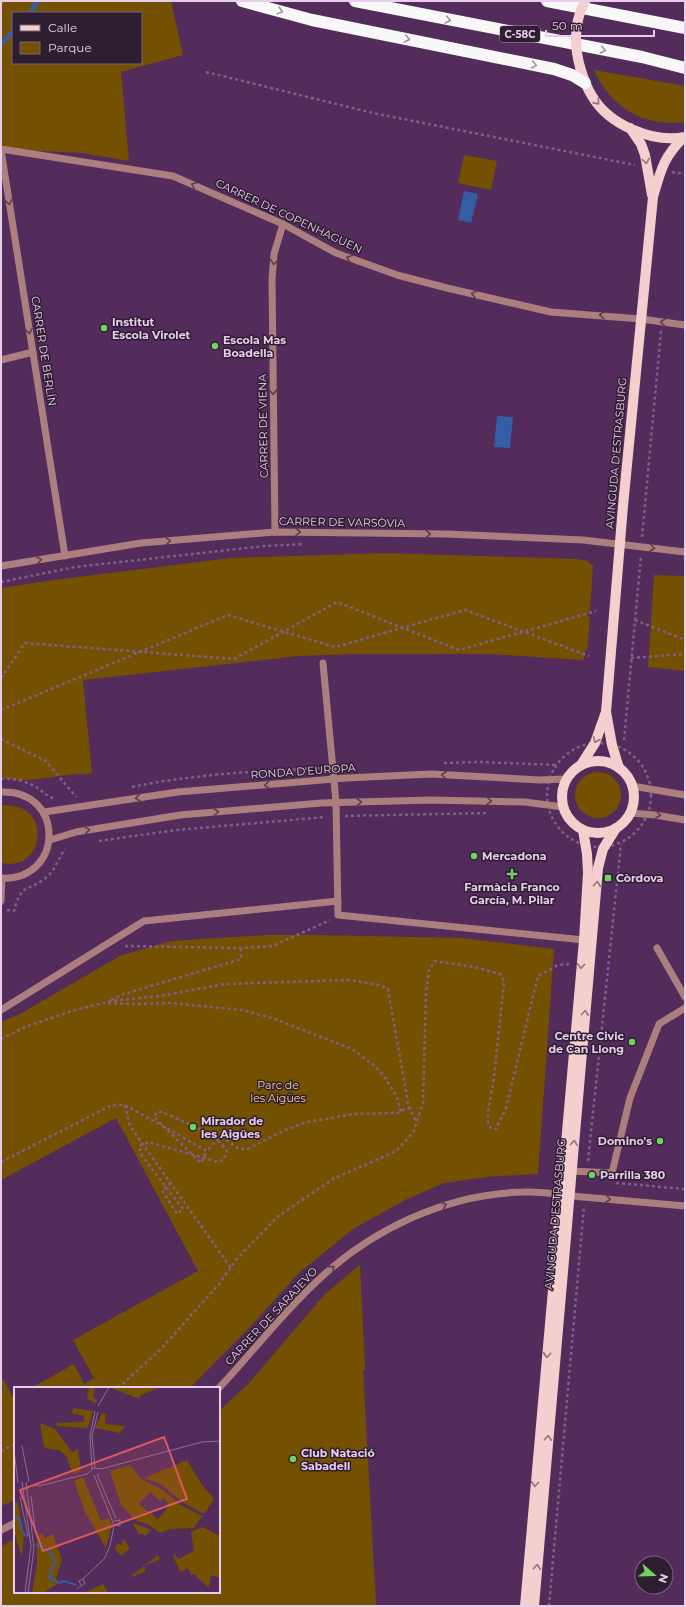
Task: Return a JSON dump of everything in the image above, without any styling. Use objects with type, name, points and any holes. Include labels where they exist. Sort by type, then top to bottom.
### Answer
[{"type":"highway","points":[[242,1],[312,20],[554,69],[572,75],[586,83]]},
{"type":"highway","name":"C-58C","points":[[355,1],[642,57],[685,68]]},
{"type":"highway","points":[[547,1],[685,28]]},
{"type":"main road","points":[[585,1],[580,11],[575,35],[576,53],[592,97],[608,115],[630,128],[656,136],[684,137]]},
{"type":"main road","name":"AVINGUDA D'ESTRASBURG","points":[[630,128],[641,144],[645,155],[653,197]]},
{"type":"main road","name":"AVINGUDA D'ESTRASBURG","points":[[581,765],[595,743],[606,712],[620,544],[653,197],[664,160],[684,137]]},
{"type":"main road","name":"AVINGUDA D'ESTRASBURG","points":[[606,712],[612,745],[619,768]]},
{"type":"main road","points":[[600,761],[613,764],[619,768],[629,778],[635,793],[634,802],[630,813],[624,822],[616,828],[599,833],[583,830],[568,817],[563,807],[562,793],[566,779],[581,765],[589,762],[600,761]]},
{"type":"main road","name":"AVINGUDA D'ESTRASBURG","points":[[534,1606],[565,1237],[565,1195],[571,1171],[598,868],[605,846],[616,828]]},
{"type":"main road","name":"AVINGUDA D'ESTRASBURG","points":[[524,1606],[565,1195],[588,873],[586,844],[583,830]]},
{"type":"street","name":"CARRER DE COPENHAGUEN","points":[[1,150],[173,176],[283,224],[336,253],[397,275],[447,288],[551,312],[685,324]]},
{"type":"street","name":"CARRER DE BERLÍN","points":[[1,150],[65,556]]},
{"type":"street","name":"CARRER DE VIENA","points":[[275,532],[272,279],[274,254],[283,224]]},
{"type":"street","points":[[1,360],[33,352]]},
{"type":"street","name":"CARRER DE VARSÒVIA","points":[[1,566],[141,543],[275,532],[447,534],[583,540],[685,552]]},
{"type":"street","points":[[323,663],[336,802],[338,915],[584,940]]},
{"type":"street","name":"RONDA D'EUROPA","points":[[44,812],[178,792],[334,779],[431,774],[550,780],[566,779]]},
{"type":"street","points":[[632,786],[685,796]]},
{"type":"street","points":[[1,792],[11,792],[24,795],[35,802],[44,812],[49,826],[50,840],[46,853],[38,864],[28,873],[16,877],[2,878],[1,901]]},
{"type":"street","points":[[50,840],[76,832],[180,815],[336,802],[430,800],[525,802],[563,807]]},
{"type":"street","points":[[630,813],[685,820]]},
{"type":"street","points":[[1,1010],[144,921],[338,901]]},
{"type":"street","points":[[657,948],[685,997]]},
{"type":"street","points":[[571,1171],[612,1173],[630,1098],[659,1024],[685,1008]]},
{"type":"street","name":"CARRER DE SARAJEVO","points":[[220,1387],[272,1328],[315,1283],[340,1261],[364,1243],[425,1212],[454,1201],[514,1192],[685,1206]]},
{"type":"street","points":[[1,1530],[14,1524]]},
{"type":"path","points":[[206,72],[373,113],[647,167]]},
{"type":"path","points":[[1,582],[75,567],[265,546],[310,544]]},
{"type":"path","points":[[640,558],[648,558]]},
{"type":"path","points":[[1,678],[25,643],[234,659],[337,602],[459,650],[596,611]]},
{"type":"path","points":[[1,710],[228,615],[335,647],[465,610],[589,656]]},
{"type":"path","points":[[635,620],[685,640]]},
{"type":"path","points":[[631,658],[685,654]]},
{"type":"path","points":[[1,739],[46,760],[77,798]]},
{"type":"path","points":[[595,743],[612,745],[623,749],[638,761],[648,777],[651,797],[649,806],[642,823],[634,833],[621,841],[605,846],[593,846],[577,842],[564,834],[556,824],[550,812],[546,798],[548,783],[556,765],[573,749],[595,743]]},
{"type":"path","points":[[91,842],[176,830],[336,816],[495,813]]},
{"type":"path","points":[[65,835],[65,849]]},
{"type":"path","points":[[587,1172],[621,841]]},
{"type":"path","points":[[1,908],[14,911],[21,892],[48,876],[65,849],[70,846]]},
{"type":"path","points":[[104,946],[241,948],[273,946],[315,928],[338,915]]},
{"type":"path","points":[[105,1003],[124,994],[241,960],[241,948]]},
{"type":"path","points":[[119,1387],[160,1350],[219,1284],[236,1260],[277,1217],[333,1179],[396,1151],[413,1133],[423,1103],[428,970],[435,961],[495,972],[500,974],[504,981],[494,1077],[488,1113],[488,1124],[492,1129],[496,1129],[506,1108],[538,976],[558,965],[582,963]]},
{"type":"path","points":[[1,1039],[25,1027],[68,1012],[105,1003],[160,996],[225,984],[350,980],[379,985],[388,989],[408,1103],[417,1123]]},
{"type":"path","points":[[105,1003],[172,1003],[241,1010],[272,1018],[352,1049],[375,1066],[384,1076],[398,1097],[401,1112]]},
{"type":"path","points":[[1,1162],[112,1105],[125,1105],[208,1151]]},
{"type":"path","points":[[125,1105],[130,1126],[230,1268]]},
{"type":"path","points":[[171,1184],[162,1190],[177,1214],[183,1209],[142,1156],[140,1146],[148,1142],[190,1154],[197,1156],[204,1158],[211,1160],[218,1162],[224,1159],[227,1152],[225,1146],[213,1136],[162,1112],[157,1112],[154,1117],[190,1153],[196,1158],[201,1163],[204,1157],[208,1151],[219,1137],[225,1139],[239,1149],[248,1149],[286,1130],[308,1122],[353,1114],[387,1114],[401,1112],[407,1108],[410,1109]]},
{"type":"path","points":[[609,1182],[685,1189]]},
{"type":"path","points":[[549,1606],[584,1197]]},
{"type":"path","points":[[1,1451],[14,1444]]},
{"type":"green space","points":[[1,1],[171,1],[183,55],[121,72],[129,161],[82,153],[1,149]]},
{"type":"green space","points":[[594,70],[685,86],[685,122],[670,123],[655,121],[642,118],[630,112],[609,95]]},
{"type":"green space","points":[[464,155],[497,161],[491,190],[458,183]]},
{"type":"green space","points":[[385,553],[576,559],[587,561],[593,566],[590,611],[588,612],[588,617],[590,616],[587,651],[585,650],[584,660],[490,654],[358,654],[298,656],[83,680],[92,774],[23,780],[1,777],[1,588],[231,558]]},
{"type":"green space","points":[[654,575],[685,576],[685,671],[648,667]]},
{"type":"green space","points":[[603,772],[607,773],[617,782],[620,786],[620,804],[611,814],[603,818],[593,818],[585,814],[576,804],[575,790],[579,782],[589,773]]},
{"type":"green space","points":[[5,805],[21,808],[31,815],[37,826],[38,838],[34,849],[27,858],[16,863],[1,863],[1,806]]},
{"type":"green space","name":"Parc de les Aigües","points":[[265,935],[461,938],[554,949],[538,1174],[486,1177],[444,1183],[405,1200],[353,1229],[299,1273],[249,1328],[191,1387],[33,1387],[74,1364],[84,1384],[94,1378],[73,1340],[198,1271],[116,1118],[1,1180],[1,1022],[20,1014],[120,956],[171,941]]},
{"type":"green space","name":"Club Natació Sabadell","points":[[360,1265],[365,1369],[363,1370],[376,1606],[1,1606],[1,1546],[14,1540],[14,1593],[220,1593],[220,1410],[249,1383],[325,1294]]},
{"type":"green space","points":[[3,1379],[14,1399],[14,1500],[1,1506],[1,1380]]},
{"type":"water","points":[[464,191],[478,194],[471,223],[458,220]]},
{"type":"water","points":[[497,416],[513,417],[510,448],[494,447]]},
{"type":"waterway","points":[[31,12],[38,1]]},
{"type":"waterway","points":[[1,44],[12,32]]},
{"type":"place","name":"Institut Escola Virolet","points":[[104,328]]},
{"type":"place","name":"Escola Mas Boadella","points":[[215,346]]},
{"type":"place","name":"Mercadona","points":[[474,856]]},
{"type":"place","name":"Farmàcia Franco García, M. Pilar","points":[[512,874]]},
{"type":"place","name":"Còrdova","points":[[608,878]]},
{"type":"place","name":"Centre Civic de Can Llong","points":[[632,1042]]},
{"type":"place","name":"Mirador de les Aigües","points":[[193,1127]]},
{"type":"place","name":"Domino's","points":[[660,1141]]},
{"type":"place","name":"Parrilla 380","points":[[592,1175]]},
{"type":"place","name":"Club Natació Sabadell","points":[[293,1459]]}]
